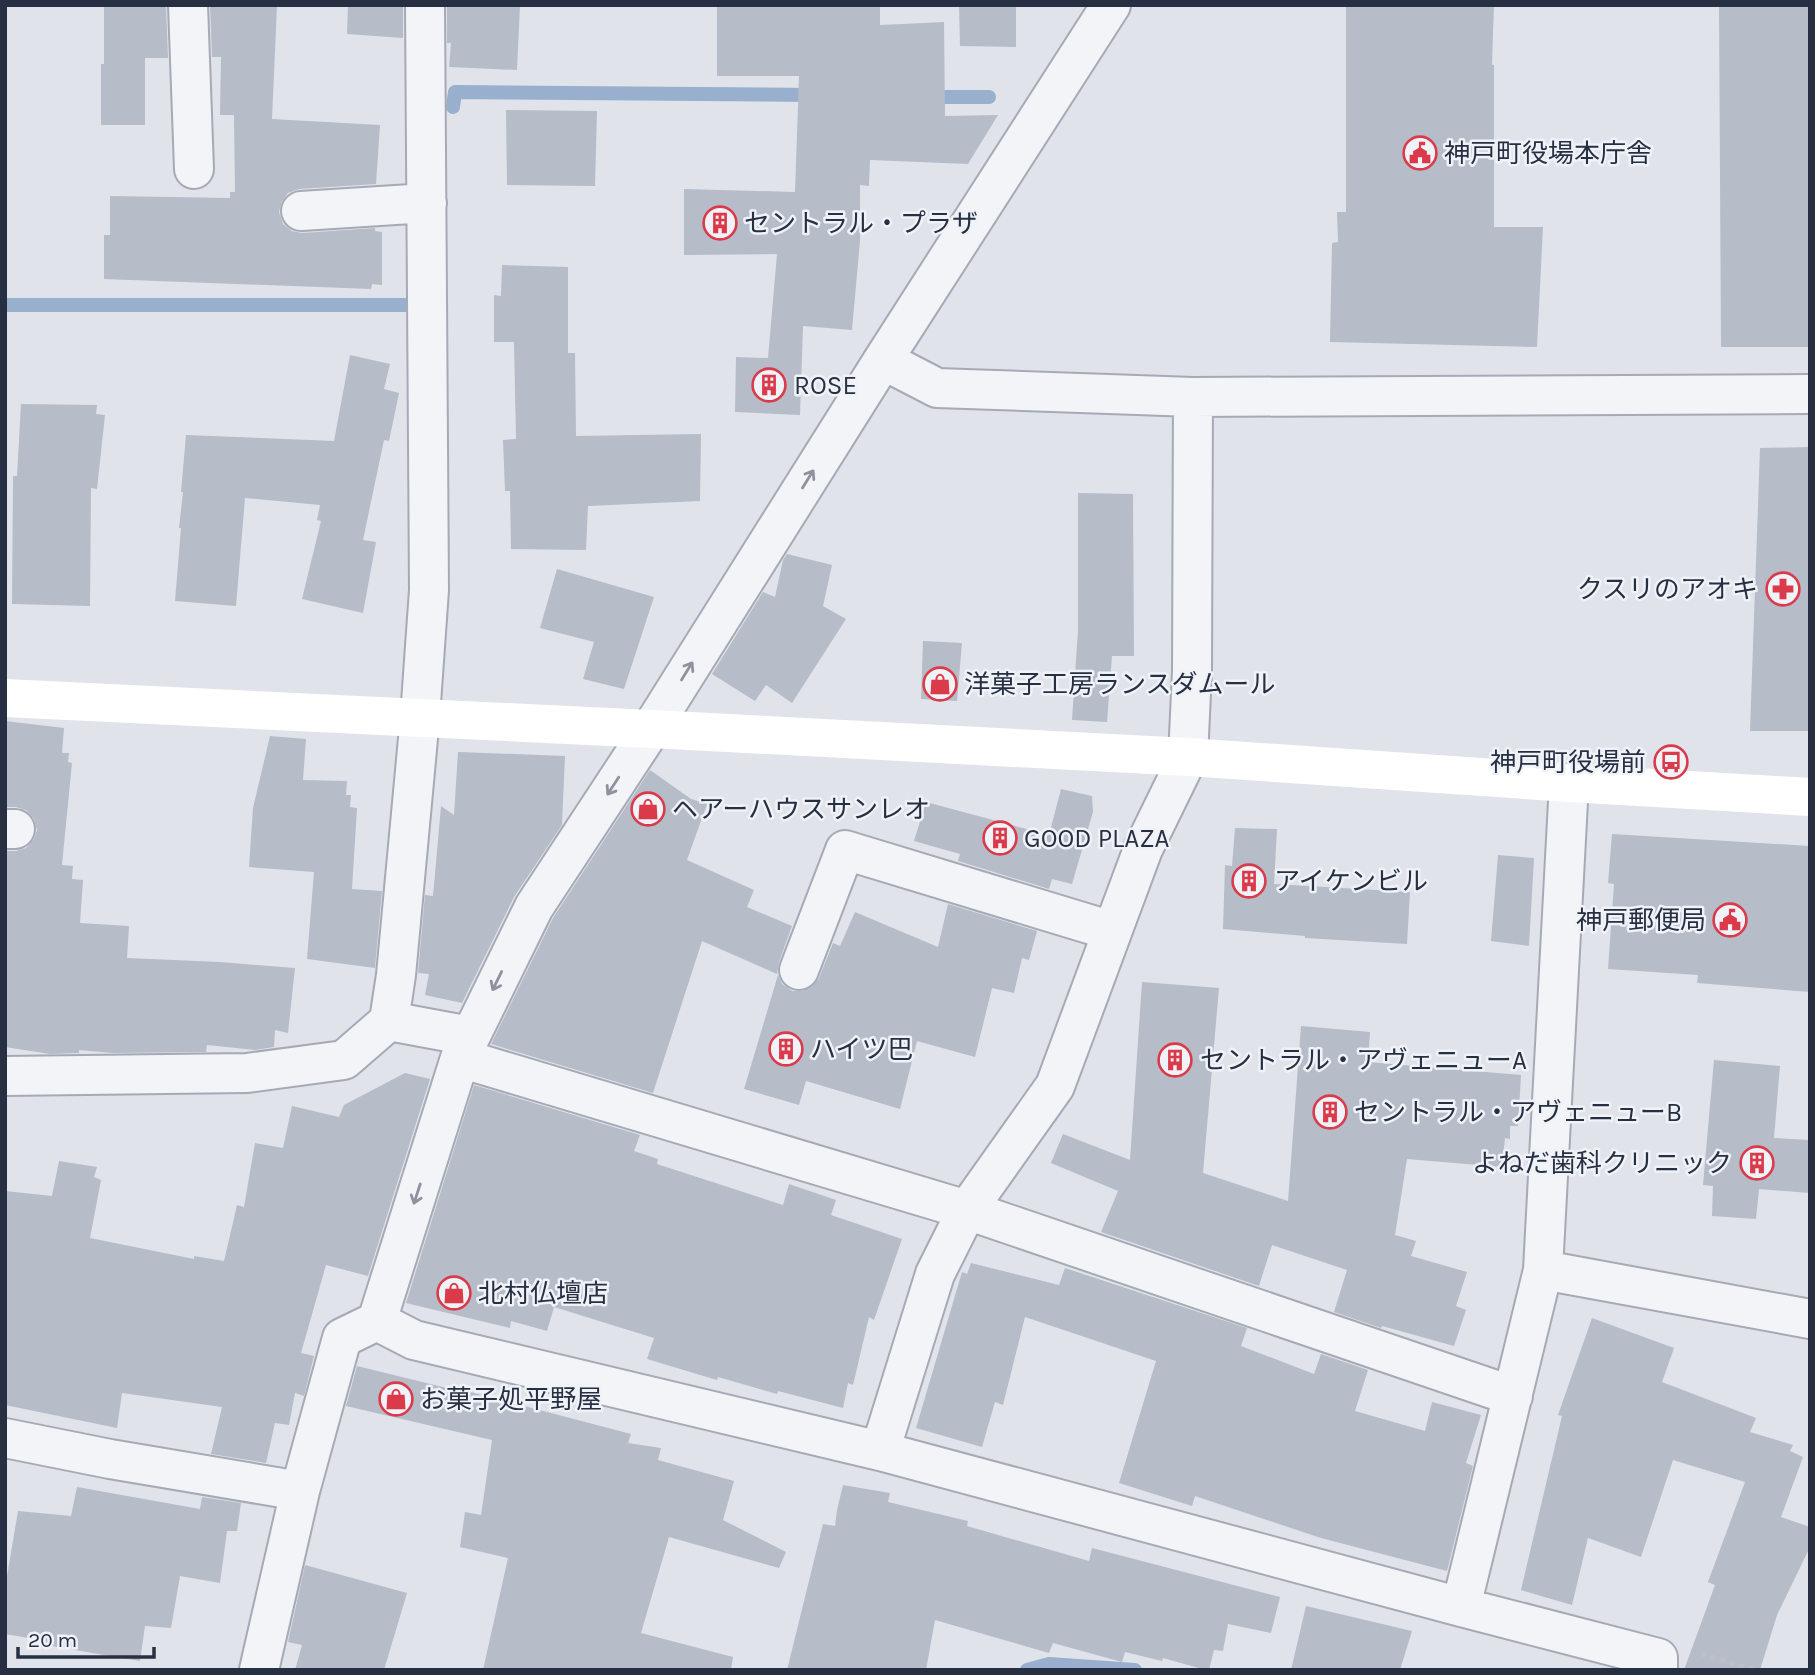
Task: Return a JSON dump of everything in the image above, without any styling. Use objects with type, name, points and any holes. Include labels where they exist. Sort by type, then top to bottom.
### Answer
[{"type":"street","points":[[188,5],[194,169]]},
{"type":"street","points":[[5,1076],[247,1073],[344,1060],[388,1021],[396,975],[429,590],[425,5]]},
{"type":"street","points":[[259,1670],[300,1491],[342,1338],[377,1321],[465,1047],[534,907],[1111,5]]},
{"type":"street","points":[[301,211],[427,204]]},
{"type":"street","points":[[883,360],[937,387],[1193,397],[1810,394]]},
{"type":"street","points":[[880,1451],[935,1274],[967,1210],[1055,1086],[1143,849],[1188,757],[1192,672],[1193,397]]},
{"type":"street","points":[[5,698],[1188,757],[1810,797]]},
{"type":"street","points":[[1461,1607],[1543,1270],[1569,783]]},
{"type":"street","points":[[799,970],[845,850],[1112,931]]},
{"type":"street","points":[[388,1021],[967,1210],[1513,1396]]},
{"type":"street","points":[[1543,1270],[1810,1318]]},
{"type":"street","points":[[377,1321],[414,1340],[880,1451],[1461,1607],[1658,1664]]},
{"type":"street","points":[[5,1438],[110,1459],[300,1491]]},
{"type":"path","points":[[1658,1664],[1667,1645],[1757,1670]]},
{"type":"building","points":[[104,5],[166,5],[168,58],[145,58],[145,125],[101,125]]},
{"type":"building","points":[[210,5],[277,5],[272,119],[380,125],[376,184],[299,189],[288,193],[279,212],[283,224],[292,231],[302,233],[375,228],[375,231],[382,232],[382,285],[372,284],[371,289],[104,279],[104,235],[110,235],[110,196],[230,198],[230,192],[235,192],[234,115],[220,115],[221,57],[212,57]]},
{"type":"building","points":[[348,5],[403,5],[403,38],[347,34]]},
{"type":"building","points":[[447,5],[520,5],[517,70],[449,67],[451,43],[447,43]]},
{"type":"building","points":[[717,5],[880,5],[880,25],[944,22],[945,116],[998,115],[968,164],[870,160],[869,186],[860,185],[860,241],[852,330],[803,326],[800,415],[735,412],[736,357],[768,358],[777,254],[684,255],[684,189],[795,192],[799,76],[717,76]]},
{"type":"building","points":[[959,5],[1016,5],[1016,47],[960,46]]},
{"type":"building","name":"神戸町役場本庁舎","points":[[1346,5],[1494,5],[1494,227],[1543,227],[1537,347],[1330,342],[1332,243],[1338,242],[1337,212],[1346,212]]},
{"type":"building","points":[[1719,5],[1810,5],[1810,347],[1721,347]]},
{"type":"building","points":[[506,110],[597,111],[595,186],[507,185]]},
{"type":"building","points":[[502,265],[568,267],[568,353],[575,353],[576,436],[701,434],[700,501],[588,506],[586,550],[511,549],[510,491],[505,491],[503,440],[516,439],[514,342],[494,342],[494,295],[501,296]]},
{"type":"building","points":[[350,355],[390,364],[384,389],[399,393],[389,441],[384,440],[363,540],[376,542],[363,613],[302,599],[321,521],[317,520],[320,505],[245,498],[236,606],[175,601],[186,435],[334,441]]},
{"type":"building","points":[[21,404],[97,405],[96,414],[105,415],[97,489],[91,488],[90,606],[12,604],[13,476],[17,476]]},
{"type":"building","name":"クスリのアオキ","points":[[1810,447],[1810,731],[1750,731],[1760,448]]},
{"type":"building","points":[[1078,493],[1133,494],[1134,656],[1112,656],[1107,722],[1072,720],[1078,630]]},
{"type":"building","points":[[787,554],[832,565],[823,606],[846,619],[792,703],[766,685],[755,701],[712,674],[763,592],[775,597],[783,560]]},
{"type":"building","points":[[557,569],[654,597],[624,689],[583,679],[594,642],[540,628]]},
{"type":"building","name":"洋菓子工房ランスダムール","points":[[923,641],[962,643],[957,701],[921,699]]},
{"type":"building","points":[[5,721],[64,728],[62,753],[69,753],[68,762],[72,763],[62,865],[73,866],[72,879],[83,880],[80,923],[129,926],[127,958],[295,968],[288,1033],[275,1030],[274,1047],[255,1050],[207,1045],[206,1052],[113,1053],[79,1050],[79,1053],[50,1054],[5,1047],[5,851],[26,848],[34,839],[37,830],[34,819],[26,810],[5,807]]},
{"type":"building","points":[[270,736],[306,739],[303,780],[347,781],[346,795],[351,795],[350,807],[357,808],[352,889],[382,891],[375,968],[307,959],[314,872],[249,867],[253,808]]},
{"type":"building","points":[[458,752],[565,756],[562,825],[514,897],[462,1003],[425,995],[429,974],[418,973],[425,895],[433,896],[441,806],[454,815]]},
{"type":"building","points":[[650,770],[691,799],[707,804],[687,860],[754,890],[747,907],[792,926],[777,974],[702,941],[653,1093],[491,1044],[553,918]]},
{"type":"building","name":"GOOD PLAZA","points":[[1061,789],[1092,796],[1093,812],[1072,884],[1052,879],[1049,889],[958,861],[960,854],[914,841],[926,802],[1049,835]]},
{"type":"building","points":[[1235,828],[1277,829],[1274,884],[1410,892],[1407,944],[1305,938],[1223,929],[1225,865],[1232,866]]},
{"type":"building","points":[[1612,834],[1810,846],[1810,992],[1697,983],[1698,975],[1608,969],[1614,884],[1608,883]]},
{"type":"building","points":[[1498,855],[1534,858],[1529,946],[1491,941]]},
{"type":"building","points":[[948,904],[1037,931],[1029,960],[1022,958],[1014,993],[992,988],[975,1057],[917,1041],[900,1109],[806,1081],[799,1105],[744,1089],[778,975],[782,984],[792,991],[803,991],[812,987],[819,978],[833,943],[840,946],[855,912],[938,947]]},
{"type":"building","points":[[1142,982],[1219,988],[1203,1173],[1288,1201],[1301,1026],[1370,1032],[1368,1062],[1521,1075],[1518,1126],[1510,1126],[1510,1139],[1505,1138],[1502,1167],[1407,1159],[1395,1235],[1416,1241],[1411,1256],[1467,1272],[1456,1306],[1466,1310],[1454,1346],[1382,1326],[1381,1328],[1334,1312],[1347,1270],[1272,1245],[1259,1286],[1101,1232],[1118,1191],[1051,1163],[1063,1134],[1130,1160]]},
{"type":"building","points":[[1714,1060],[1780,1066],[1774,1138],[1810,1140],[1810,1193],[1759,1189],[1756,1219],[1712,1216],[1713,1186],[1703,1185]]},
{"type":"building","points":[[405,1073],[430,1079],[368,1276],[326,1265],[301,1353],[314,1356],[304,1396],[295,1393],[289,1425],[275,1423],[266,1463],[211,1454],[222,1407],[122,1393],[117,1428],[5,1405],[5,1191],[52,1196],[59,1161],[97,1167],[94,1177],[101,1180],[90,1238],[194,1259],[194,1256],[224,1261],[237,1205],[244,1207],[255,1143],[283,1148],[292,1106],[339,1117],[344,1105]]},
{"type":"building","points":[[474,1085],[640,1135],[634,1151],[658,1159],[657,1164],[783,1205],[789,1184],[836,1200],[831,1215],[902,1239],[874,1320],[869,1317],[853,1385],[848,1383],[843,1408],[778,1391],[777,1394],[718,1377],[717,1380],[647,1359],[654,1338],[554,1307],[547,1331],[511,1321],[510,1328],[406,1303]]},
{"type":"building","points":[[971,1263],[1059,1285],[1065,1268],[1247,1328],[1241,1346],[1314,1374],[1321,1354],[1368,1370],[1355,1411],[1425,1431],[1432,1402],[1481,1415],[1466,1463],[1473,1466],[1447,1571],[1321,1538],[1195,1496],[1192,1506],[1119,1483],[1156,1361],[1025,1317],[1003,1405],[995,1402],[982,1447],[916,1428],[962,1272],[967,1274]]},
{"type":"building","points":[[1592,1318],[1674,1348],[1662,1382],[1756,1418],[1750,1432],[1793,1445],[1790,1451],[1803,1457],[1781,1517],[1810,1527],[1810,1547],[1777,1615],[1760,1670],[1684,1670],[1715,1585],[1708,1582],[1745,1482],[1673,1460],[1641,1557],[1588,1538],[1572,1605],[1521,1590],[1562,1416],[1558,1415]]},
{"type":"building","points":[[357,1366],[459,1389],[631,1434],[628,1443],[661,1448],[658,1460],[734,1481],[723,1520],[786,1552],[779,1568],[669,1537],[641,1633],[733,1657],[731,1670],[483,1670],[508,1558],[460,1547],[465,1512],[481,1515],[492,1440],[346,1406]]},
{"type":"building","points":[[843,1485],[890,1493],[888,1502],[968,1521],[967,1526],[1089,1561],[1092,1548],[1280,1597],[1271,1633],[1228,1624],[1223,1651],[1214,1650],[1209,1670],[1206,1670],[1163,1658],[1162,1661],[1125,1652],[1122,1662],[1053,1643],[1049,1653],[935,1620],[926,1670],[787,1670],[823,1524],[835,1526]]},
{"type":"building","points":[[77,1487],[200,1509],[202,1497],[241,1503],[237,1531],[227,1531],[220,1583],[180,1576],[171,1628],[145,1626],[140,1661],[45,1645],[46,1641],[5,1634],[5,1588],[18,1511],[71,1516]]},
{"type":"building","points":[[305,1565],[407,1593],[384,1670],[295,1670],[302,1645],[288,1642]]},
{"type":"building","points":[[1306,1606],[1412,1631],[1400,1670],[1291,1670]]},
{"type":"waterway","points":[[453,107],[455,92],[817,95]]},
{"type":"waterway","points":[[928,97],[989,97]]},
{"type":"waterway","points":[[5,305],[409,305]]},
{"type":"waterway","points":[[1027,1670],[1049,1664],[1135,1670]]},
{"type":"place","name":"神戸町役場本庁舎","points":[[1420,153]]},
{"type":"place","name":"セントラル・プラザ","points":[[720,223]]},
{"type":"place","name":"ROSE","points":[[769,385]]},
{"type":"place","name":"クスリのアオキ","points":[[1783,589]]},
{"type":"place","name":"洋菓子工房ランスダムール","points":[[940,684]]},
{"type":"place","name":"神戸町役場前","points":[[1671,762]]},
{"type":"place","name":"ヘアーハウスサンレオ","points":[[648,809]]},
{"type":"place","name":"GOOD PLAZA","points":[[1000,838]]},
{"type":"place","name":"アイケンビル","points":[[1249,881]]},
{"type":"place","name":"神戸郵便局","points":[[1730,920]]},
{"type":"place","name":"ハイツ巴","points":[[786,1049]]},
{"type":"place","name":"セントラル・アヴェニューA","points":[[1175,1060]]},
{"type":"place","name":"セントラル・アヴェニューB","points":[[1330,1112]]},
{"type":"place","name":"よねだ歯科クリニック","points":[[1757,1163]]},
{"type":"place","name":"北村仏壇店","points":[[454,1293]]},
{"type":"place","name":"お菓子処平野屋","points":[[396,1399]]}]
